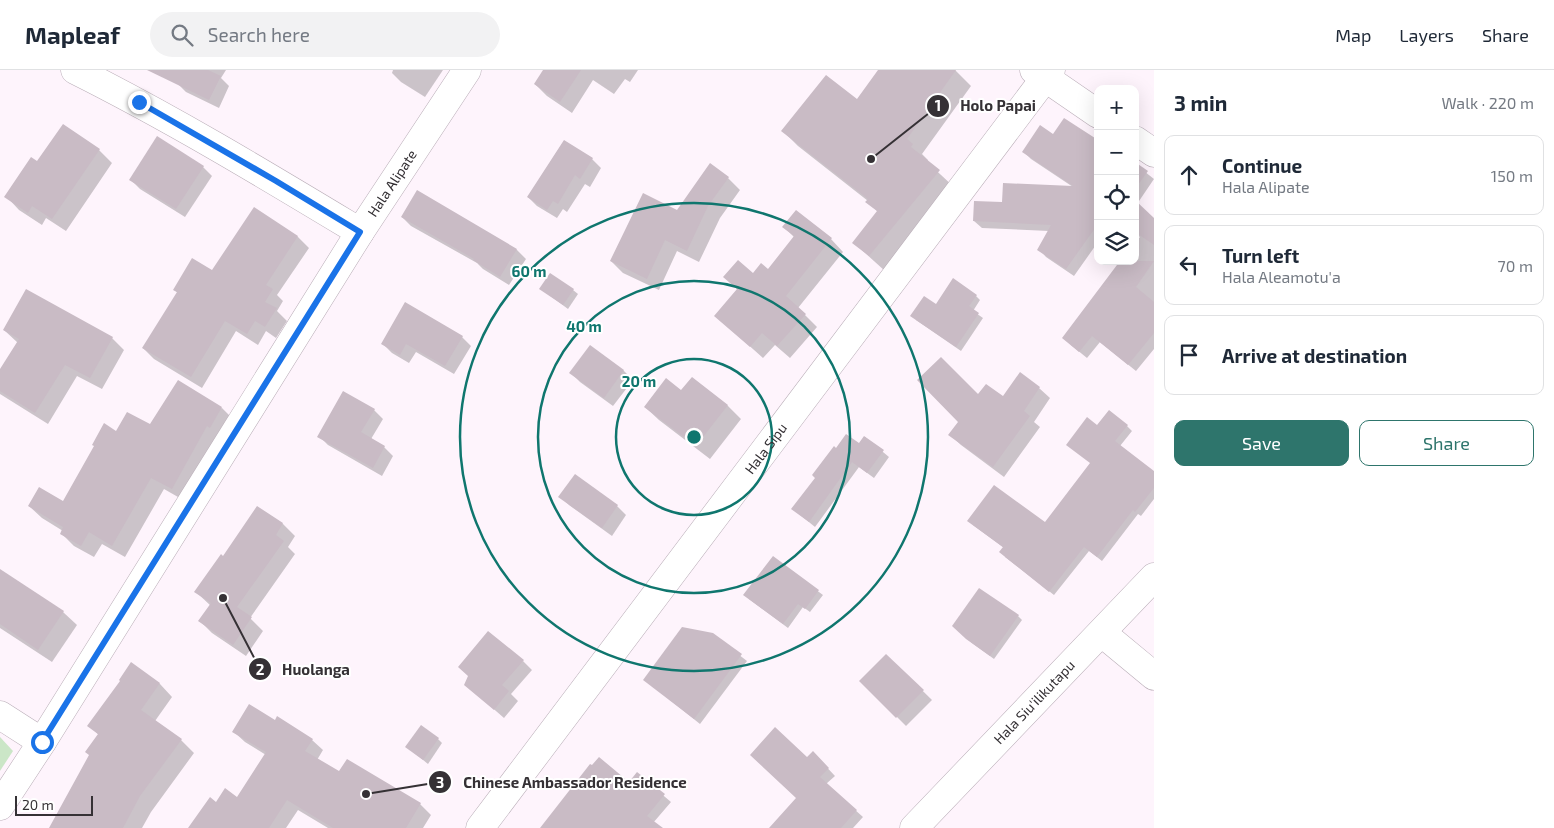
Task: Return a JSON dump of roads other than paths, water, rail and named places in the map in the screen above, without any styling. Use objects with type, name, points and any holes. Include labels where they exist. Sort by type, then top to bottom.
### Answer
[{"type":"street","points":[[75,70],[139,102],[360,232]]},
{"type":"street","name":"Hala Alipate","points":[[0,806],[42,742],[360,232],[467,70]]},
{"type":"street","points":[[1044,73],[1094,111]]},
{"type":"street","name":"Hala Sipu","points":[[480,828],[1044,73]]},
{"type":"street","points":[[1139,143],[1154,153]]},
{"type":"street","name":"Hala Siu'ilikutapu","points":[[914,828],[1154,578]]},
{"type":"street","points":[[1102,633],[1154,676]]},
{"type":"street","points":[[0,716],[42,742]]},
{"type":"place","name":"Holo Papai","points":[[871,159]]},
{"type":"place","name":"Huolanga","points":[[223,598]]},
{"type":"place","name":"Chinese Ambassador Residence","points":[[366,794]]}]
